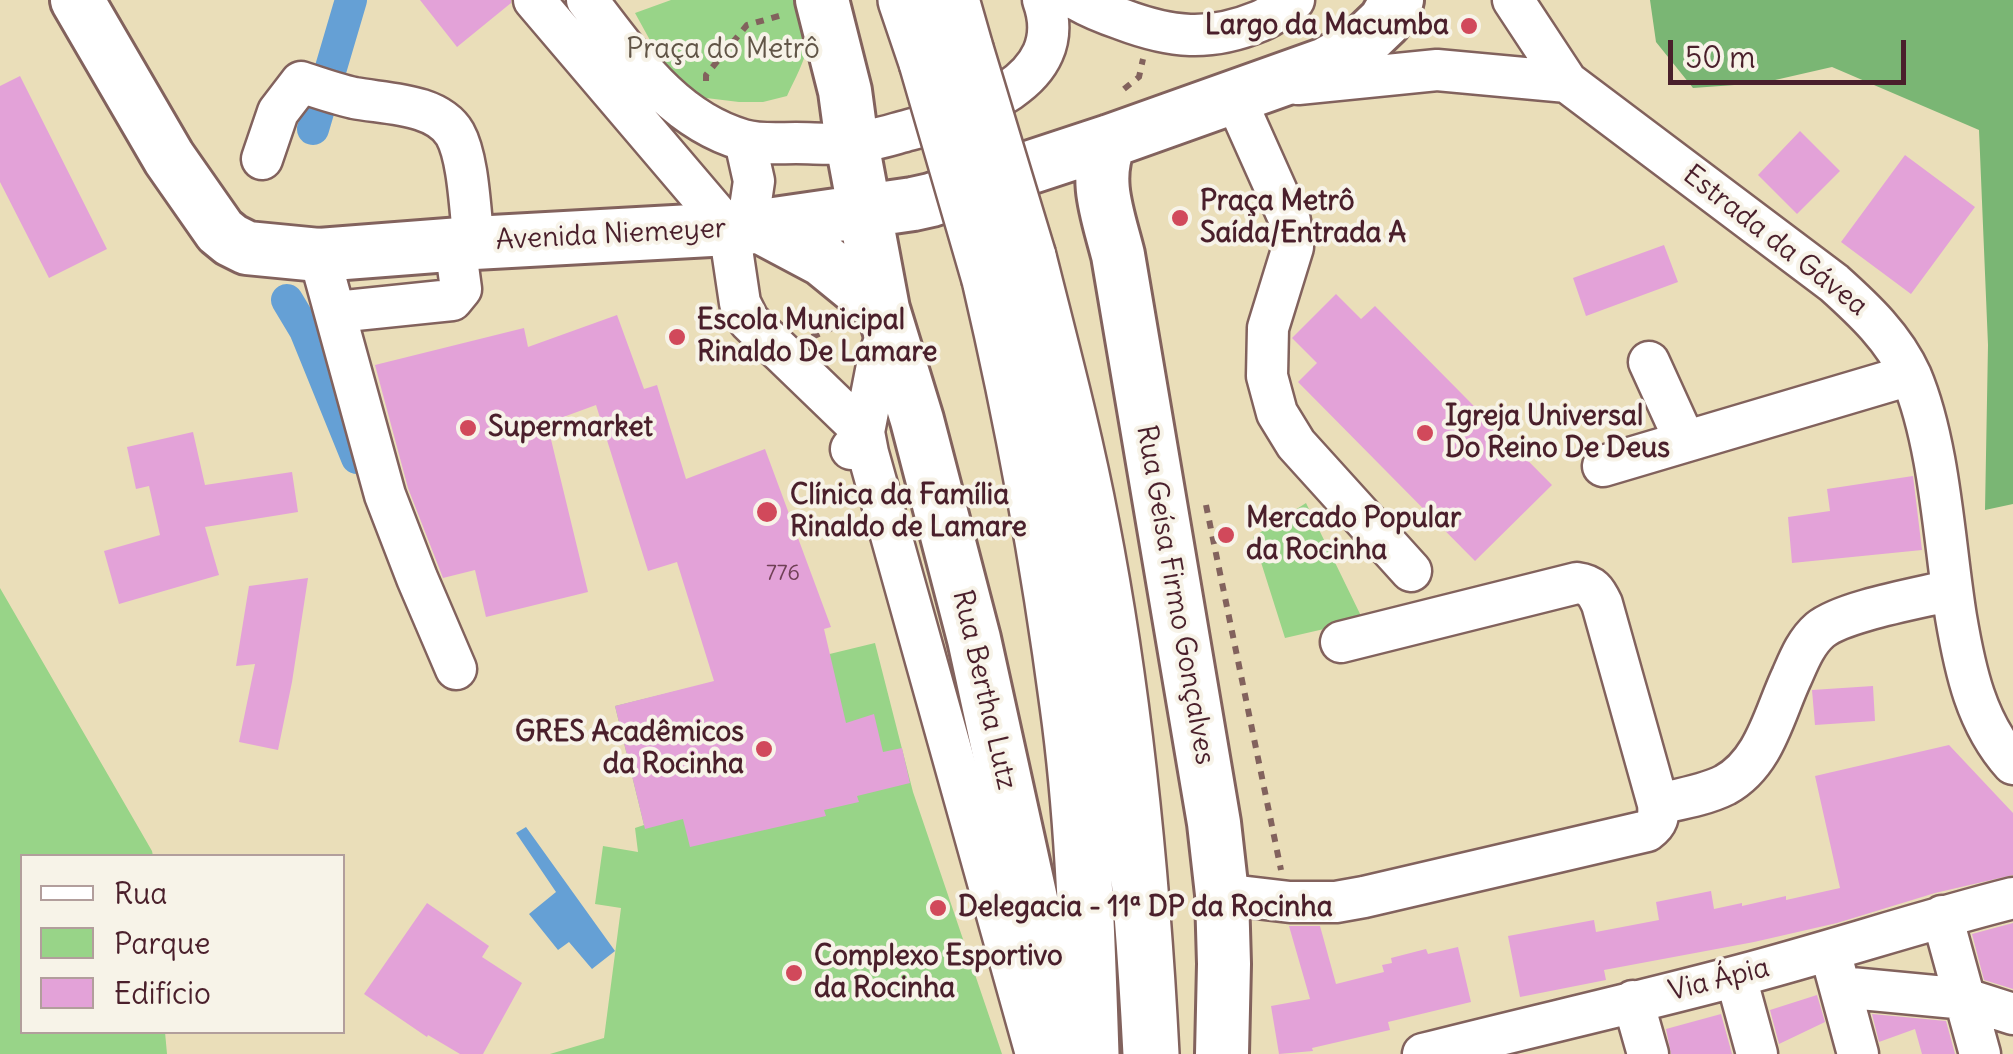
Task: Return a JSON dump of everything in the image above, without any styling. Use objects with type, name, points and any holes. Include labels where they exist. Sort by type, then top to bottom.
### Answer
[{"type":"highway","points":[[906,0],[948,37],[1009,268],[1091,523],[1134,808],[1152,1054]]},
{"type":"highway","points":[[1009,268],[1020,408],[1069,708],[1085,892],[1091,1054]]},
{"type":"main road","name":"Avenida Niemeyer","points":[[77,0],[169,158],[220,231],[247,248],[319,255],[745,228],[931,200],[1326,64],[1360,45],[1385,22],[1397,0]]},
{"type":"main road","points":[[809,6],[844,92],[864,211]]},
{"type":"main road","name":"Rua Geísa Firmo Gonçalves","points":[[1110,140],[1101,180],[1118,255],[1214,823],[1222,894],[1222,1054]]},
{"type":"main road","name":"Rua Bertha Lutz","points":[[864,211],[886,320],[917,420],[974,639],[1065,1054]]},
{"type":"main road","points":[[745,228],[824,260],[886,320]]},
{"type":"street","points":[[534,0],[745,228]]},
{"type":"street","points":[[588,0],[652,83],[688,114],[729,134],[765,143],[852,144],[924,126],[1003,96],[1022,81],[1044,48],[1049,27],[1043,0]]},
{"type":"street","points":[[1077,0],[1151,31],[1177,36],[1205,36],[1262,21],[1294,0]]},
{"type":"street","name":"Estrada da Gávea","points":[[1513,0],[1567,82],[1834,282],[1890,338],[1910,375],[1925,421],[1968,680],[1983,722],[1997,747],[2013,764]]},
{"type":"street","name":"Avenida Niemeyer","points":[[1247,92],[1437,70],[1567,82]]},
{"type":"street","points":[[262,160],[278,112],[301,82],[432,114],[456,136],[463,159],[465,243],[461,289],[452,300],[336,312]]},
{"type":"street","points":[[1247,92],[1290,221],[1294,247],[1268,328],[1268,376],[1277,413],[1296,444],[1411,570]]},
{"type":"street","points":[[729,134],[754,181],[745,228],[740,303],[748,321],[864,432]]},
{"type":"street","points":[[319,255],[385,495],[456,669]]},
{"type":"street","points":[[886,320],[864,432],[868,453],[1036,1054]]},
{"type":"street","points":[[1649,362],[1684,442]]},
{"type":"street","points":[[1603,466],[1910,375]]},
{"type":"street","points":[[864,432],[847,454],[849,487],[1007,1013],[1024,1054]]},
{"type":"street","points":[[1222,894],[1306,903],[1364,897],[1647,831],[1659,817],[1602,604],[1587,584],[1577,582],[1342,642]]},
{"type":"street","points":[[1658,804],[1723,786],[1742,774],[1759,752],[1806,647],[1820,630],[1839,620],[1952,590]]},
{"type":"street","name":"Via Ápia","points":[[1424,1054],[1533,1040],[1634,1001],[1736,976],[1835,969],[1942,916],[2013,898]]},
{"type":"street","points":[[1942,916],[1980,1054]]},
{"type":"street","points":[[1858,1054],[1835,969],[1966,999],[2013,1014]]},
{"type":"street","points":[[1736,976],[1758,1054]]},
{"type":"street","points":[[1634,1001],[1648,1054]]},
{"type":"path","points":[[729,134],[706,75],[747,25],[809,6]]},
{"type":"green space","name":"Praça do Metrô","points":[[671,0],[801,0],[808,40],[787,96],[763,102],[698,97],[662,62],[635,13]]},
{"type":"green space","points":[[1650,0],[2013,0],[2013,504],[1985,510],[1988,345],[1979,130],[1832,67],[1762,83],[1693,88],[1656,42]]},
{"type":"green space","points":[[1306,503],[1363,620],[1285,638],[1253,537]]},
{"type":"green space","points":[[0,588],[153,854],[20,854],[20,1034],[165,1034],[167,1054],[0,1054]]},
{"type":"green space","name":"Complexo Esportivo da Rocinha","points":[[875,643],[913,792],[1002,1054],[550,1054],[604,1038],[621,908],[595,904],[603,846],[638,852],[635,828],[644,825],[615,706]]},
{"type":"water","points":[[526,827],[615,951],[592,969],[569,942],[558,950],[529,914],[556,892],[516,833]]},
{"type":"building","points":[[420,0],[511,0],[511,3],[457,47]]},
{"type":"building","points":[[20,76],[107,249],[49,278],[0,182],[0,86]]},
{"type":"building","points":[[1800,131],[1840,171],[1797,214],[1758,175]]},
{"type":"building","points":[[1905,155],[1975,207],[1911,294],[1841,242]]},
{"type":"building","points":[[1664,245],[1678,282],[1586,316],[1573,278]]},
{"type":"building","name":"Igreja Universal Do Reino De Deus","points":[[1336,294],[1361,319],[1375,306],[1552,485],[1475,561],[1298,382],[1317,363],[1292,338]]},
{"type":"building","points":[[617,315],[644,389],[657,385],[686,479],[765,449],[831,627],[824,629],[846,723],[874,714],[883,752],[902,748],[910,783],[857,796],[859,802],[824,810],[826,816],[690,847],[683,819],[645,829],[615,706],[714,681],[677,562],[648,571],[596,405],[547,423],[588,592],[486,617],[475,570],[443,578],[408,488],[375,365],[524,328],[528,347]]},
{"type":"building","points":[[193,432],[205,485],[292,472],[298,512],[205,527],[219,575],[119,604],[104,551],[160,535],[149,486],[136,489],[127,447]]},
{"type":"building","points":[[1913,476],[1922,550],[1792,563],[1788,517],[1830,511],[1827,489]]},
{"type":"building","points":[[308,578],[278,750],[239,742],[255,664],[236,666],[249,586]]},
{"type":"building","points":[[1873,686],[1875,721],[1815,725],[1812,690]]},
{"type":"building","points":[[1949,745],[2013,813],[2013,875],[1935,893],[1837,923],[1604,970],[1606,980],[1520,997],[1508,936],[1594,920],[1596,932],[1659,920],[1656,902],[1711,891],[1714,909],[1840,888],[1815,776]]},
{"type":"building","points":[[427,903],[489,946],[482,957],[522,983],[483,1054],[460,1054],[427,1037],[364,994]]},
{"type":"building","points":[[2013,923],[2013,989],[1984,980],[1972,934]]},
{"type":"building","points":[[1289,926],[1320,926],[1336,984],[1384,972],[1382,965],[1392,963],[1391,958],[1426,949],[1428,954],[1458,947],[1471,1002],[1388,1022],[1390,1030],[1312,1048],[1313,1051],[1279,1054],[1271,1006],[1310,999]]},
{"type":"building","points":[[1817,995],[1825,1022],[1779,1044],[1770,1010]]},
{"type":"building","points":[[1721,1014],[1732,1054],[1671,1054],[1666,1029]]},
{"type":"building","points":[[1872,1014],[1946,1021],[1955,1054],[1922,1054],[1915,1029],[1879,1042]]},
{"type":"waterway","points":[[313,129],[351,0]]},
{"type":"waterway","points":[[287,300],[305,330],[357,458]]},
{"type":"place","name":"Largo da Macumba","points":[[1469,26]]},
{"type":"place","name":"Praça Metrô Saída/Entrada A","points":[[1180,218]]},
{"type":"place","name":"Escola Municipal Rinaldo De Lamare","points":[[677,337]]},
{"type":"place","name":"Supermarket","points":[[468,428]]},
{"type":"place","name":"Igreja Universal Do Reino De Deus","points":[[1425,433]]},
{"type":"place","name":"Clínica da Família Rinaldo de Lamare","points":[[767,512]]},
{"type":"place","name":"Mercado Popular da Rocinha","points":[[1226,535]]},
{"type":"place","name":"GRES Acadêmicos da Rocinha","points":[[764,749]]},
{"type":"place","name":"Delegacia - 11ª DP da Rocinha","points":[[938,908]]},
{"type":"place","name":"Complexo Esportivo da Rocinha","points":[[794,973]]}]
